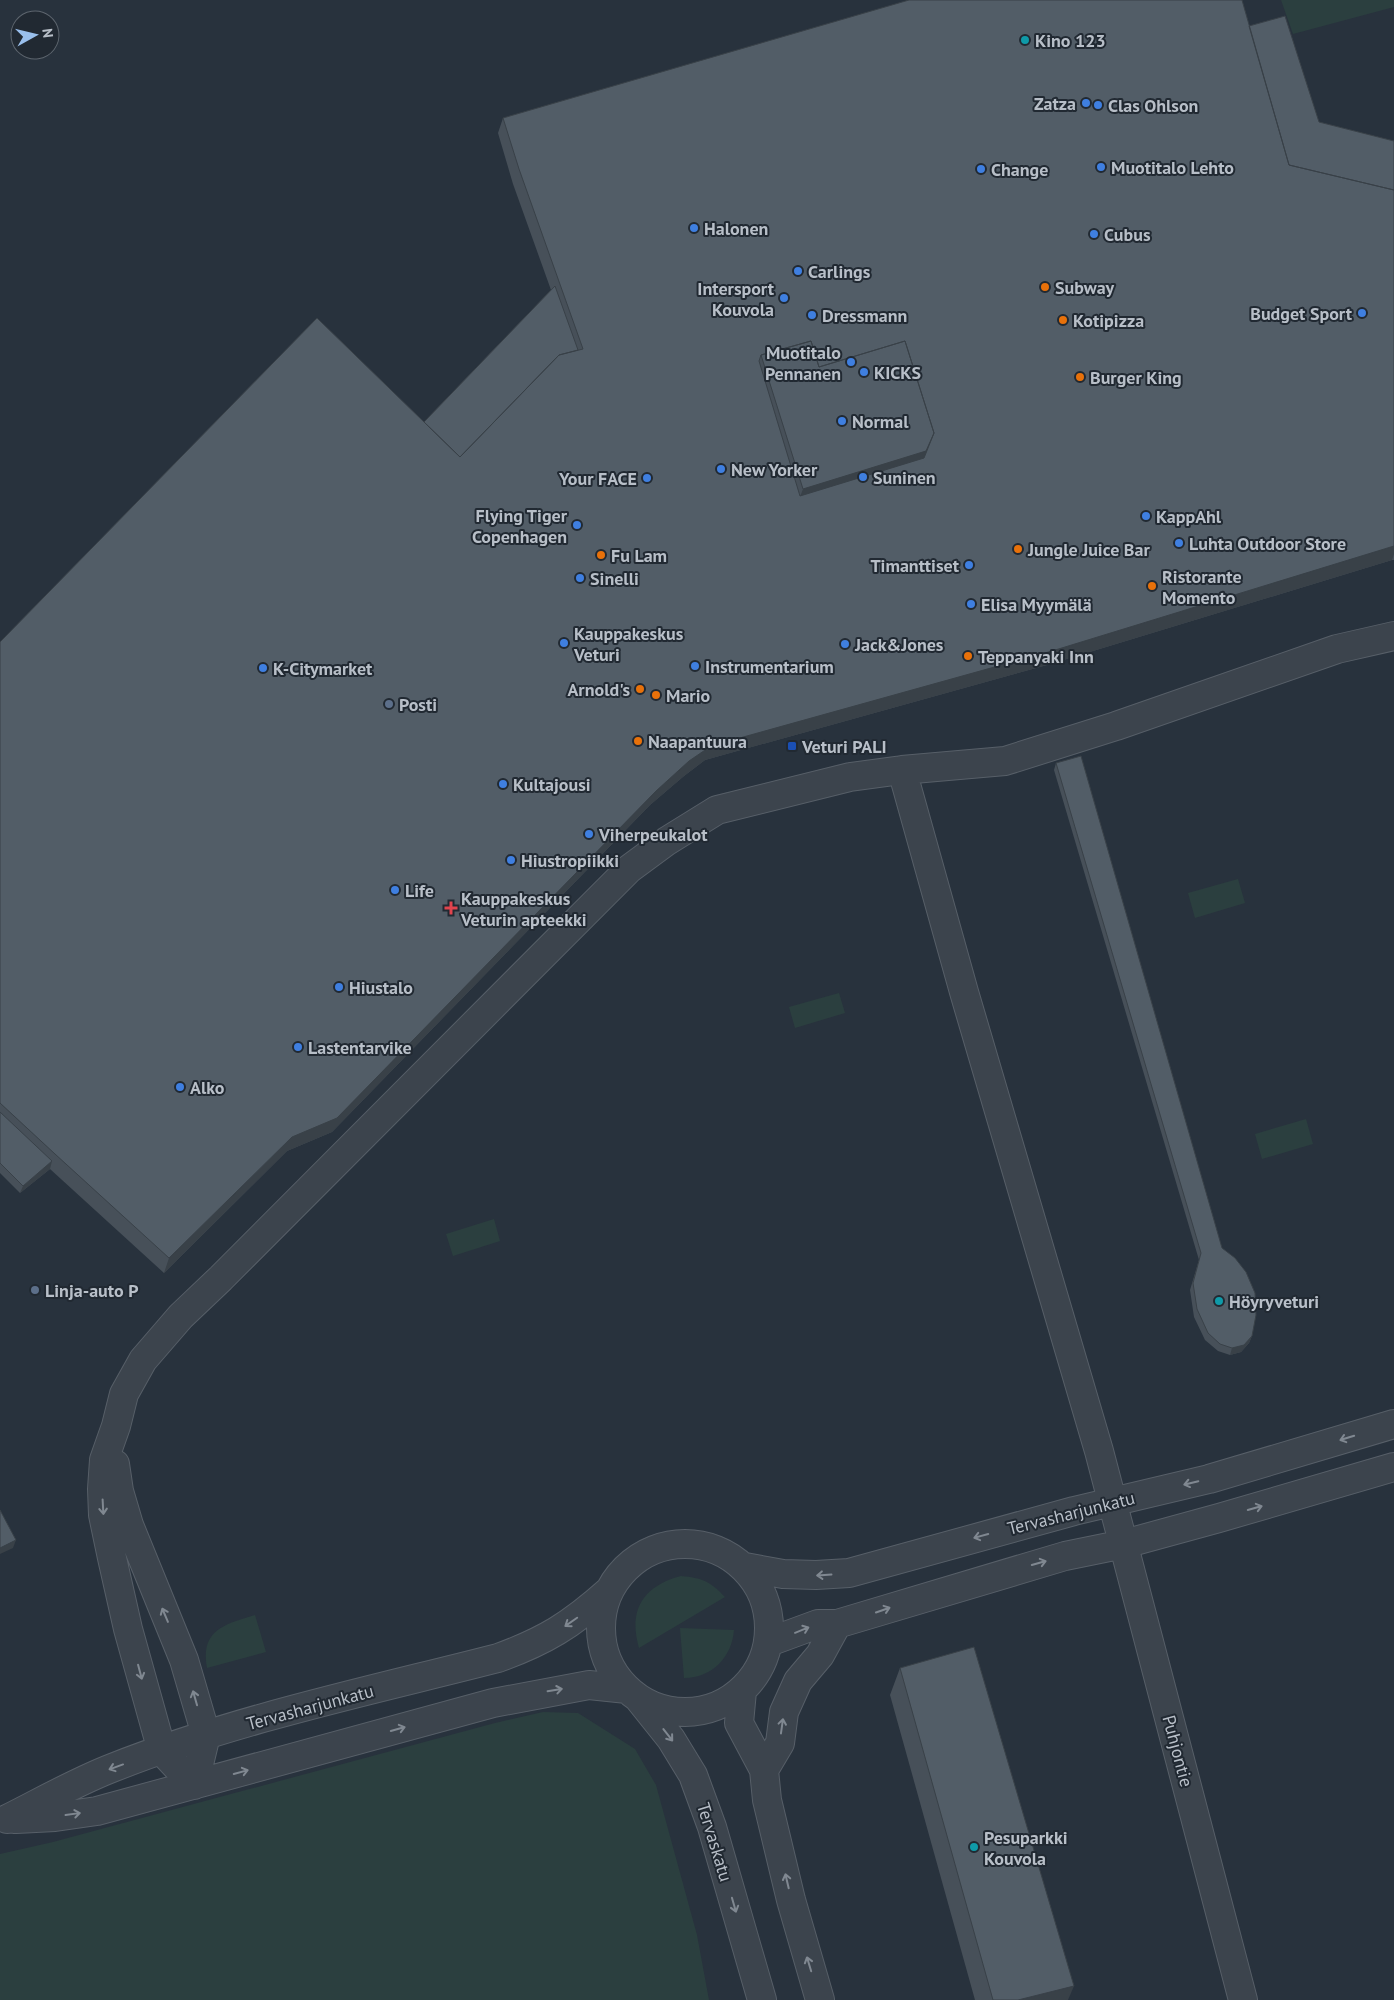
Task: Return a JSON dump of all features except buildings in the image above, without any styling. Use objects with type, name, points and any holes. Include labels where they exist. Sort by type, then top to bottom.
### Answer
[{"type":"street","points":[[194,1785],[162,1750],[128,1629],[103,1515],[104,1460],[116,1426],[124,1394],[143,1360],[181,1316],[222,1278],[629,869],[666,841],[717,810],[850,777],[902,770],[1005,761],[1116,726],[1338,649],[1394,636]]},
{"type":"street","name":"Puhjontie","points":[[902,770],[964,992],[1113,1502],[1243,2000]]},
{"type":"street","name":"Tervasharjunkatu","points":[[744,1567],[783,1574],[849,1573],[1042,1519],[1209,1479],[1394,1424]]},
{"type":"street","points":[[116,1426],[114,1460],[119,1491],[142,1560],[184,1660],[206,1735],[194,1785]]},
{"type":"street","points":[[769,1642],[818,1624],[837,1624],[1065,1556],[1124,1544],[1394,1468]]},
{"type":"street","points":[[697,1543],[723,1551],[744,1567],[760,1589],[769,1615],[769,1642],[760,1668],[742,1691],[718,1706],[691,1712],[663,1710],[632,1694],[611,1668],[602,1643],[601,1616],[609,1591],[624,1569],[645,1553],[671,1544],[697,1543]]},
{"type":"street","name":"Tervasharjunkatu","points":[[3,1820],[103,1772],[206,1735],[506,1655],[530,1646],[558,1632],[584,1614],[609,1591]]},
{"type":"street","points":[[764,1770],[780,1743],[784,1712],[798,1682],[820,1655],[837,1624]]},
{"type":"street","name":"Tervasharjunkatu","points":[[3,1820],[55,1817],[97,1811],[493,1702],[589,1685],[632,1694]]},
{"type":"street","points":[[742,1691],[739,1723],[764,1770],[767,1800],[791,1900],[820,2000]]},
{"type":"street","name":"Tervaskatu","points":[[632,1694],[671,1739],[693,1775],[712,1827],[762,2000]]},
{"type":"green space","points":[[1281,0],[1394,0],[1394,7],[1293,34]]},
{"type":"green space","points":[[1238,879],[1245,903],[1195,918],[1188,893]]},
{"type":"green space","points":[[839,993],[845,1013],[795,1028],[789,1007]]},
{"type":"green space","points":[[1306,1119],[1313,1144],[1262,1159],[1255,1134]]},
{"type":"green space","points":[[494,1219],[500,1241],[453,1256],[446,1234]]},
{"type":"green space","points":[[681,1576],[705,1581],[715,1587],[725,1597],[639,1648],[636,1622],[637,1611],[642,1601],[657,1586]]},
{"type":"green space","points":[[255,1615],[266,1652],[207,1668],[207,1645],[211,1637],[225,1626]]},
{"type":"green space","points":[[680,1628],[734,1630],[729,1649],[719,1664],[703,1674],[684,1678]]},
{"type":"green space","points":[[543,1712],[578,1713],[635,1749],[656,1785],[697,1935],[709,2000],[0,2000],[0,1854],[53,1842],[495,1723]]},
{"type":"place","name":"Kino 123","points":[[1025,40]]},
{"type":"place","name":"Zatza","points":[[1086,103]]},
{"type":"place","name":"Clas Ohlson","points":[[1098,105]]},
{"type":"place","name":"Muotitalo Lehto","points":[[1101,167]]},
{"type":"place","name":"Change","points":[[981,169]]},
{"type":"place","name":"Halonen","points":[[694,228]]},
{"type":"place","name":"Cubus","points":[[1094,234]]},
{"type":"place","name":"Carlings","points":[[798,271]]},
{"type":"place","name":"Subway","points":[[1045,287]]},
{"type":"place","name":"Intersport Kouvola","points":[[784,298]]},
{"type":"place","name":"Budget Sport","points":[[1362,313]]},
{"type":"place","name":"Dressmann","points":[[812,315]]},
{"type":"place","name":"Kotipizza","points":[[1063,320]]},
{"type":"place","name":"Muotitalo Pennanen","points":[[851,362]]},
{"type":"place","name":"KICKS","points":[[864,372]]},
{"type":"place","name":"Burger King","points":[[1080,377]]},
{"type":"place","name":"Normal","points":[[842,421]]},
{"type":"place","name":"New Yorker","points":[[721,469]]},
{"type":"place","name":"Suninen","points":[[863,477]]},
{"type":"place","name":"Your FACE","points":[[647,478]]},
{"type":"place","name":"KappAhl","points":[[1146,516]]},
{"type":"place","name":"Flying Tiger Copenhagen","points":[[577,525]]},
{"type":"place","name":"Luhta Outdoor Store","points":[[1179,543]]},
{"type":"place","name":"Jungle Juice Bar","points":[[1018,549]]},
{"type":"place","name":"Fu Lam","points":[[601,555]]},
{"type":"place","name":"Timanttiset","points":[[969,565]]},
{"type":"place","name":"Sinelli","points":[[580,578]]},
{"type":"place","name":"Ristorante Momento","points":[[1152,586]]},
{"type":"place","name":"Elisa Myymälä","points":[[971,604]]},
{"type":"place","name":"Kauppakeskus Veturi","points":[[564,643]]},
{"type":"place","name":"Jack&Jones","points":[[845,644]]},
{"type":"place","name":"Teppanyaki Inn","points":[[968,656]]},
{"type":"place","name":"Instrumentarium","points":[[695,666]]},
{"type":"place","name":"K-Citymarket","points":[[263,668]]},
{"type":"place","name":"Arnold's","points":[[640,689]]},
{"type":"place","name":"Mario","points":[[656,695]]},
{"type":"place","name":"Posti","points":[[389,704]]},
{"type":"place","name":"Naapantuura","points":[[638,741]]},
{"type":"place","name":"Veturi PALI","points":[[792,746]]},
{"type":"place","name":"Kultajousi","points":[[503,784]]},
{"type":"place","name":"Viherpeukalot","points":[[589,834]]},
{"type":"place","name":"Hiustropiikki","points":[[511,860]]},
{"type":"place","name":"Life","points":[[395,890]]},
{"type":"place","name":"Kauppakeskus Veturin apteekki","points":[[451,908]]},
{"type":"place","name":"Hiustalo","points":[[339,987]]},
{"type":"place","name":"Lastentarvike","points":[[298,1047]]},
{"type":"place","name":"Alko","points":[[180,1087]]},
{"type":"place","name":"Linja-auto P","points":[[35,1290]]},
{"type":"place","name":"Höyryveturi","points":[[1219,1301]]},
{"type":"place","name":"Pesuparkki Kouvola","points":[[974,1847]]}]
